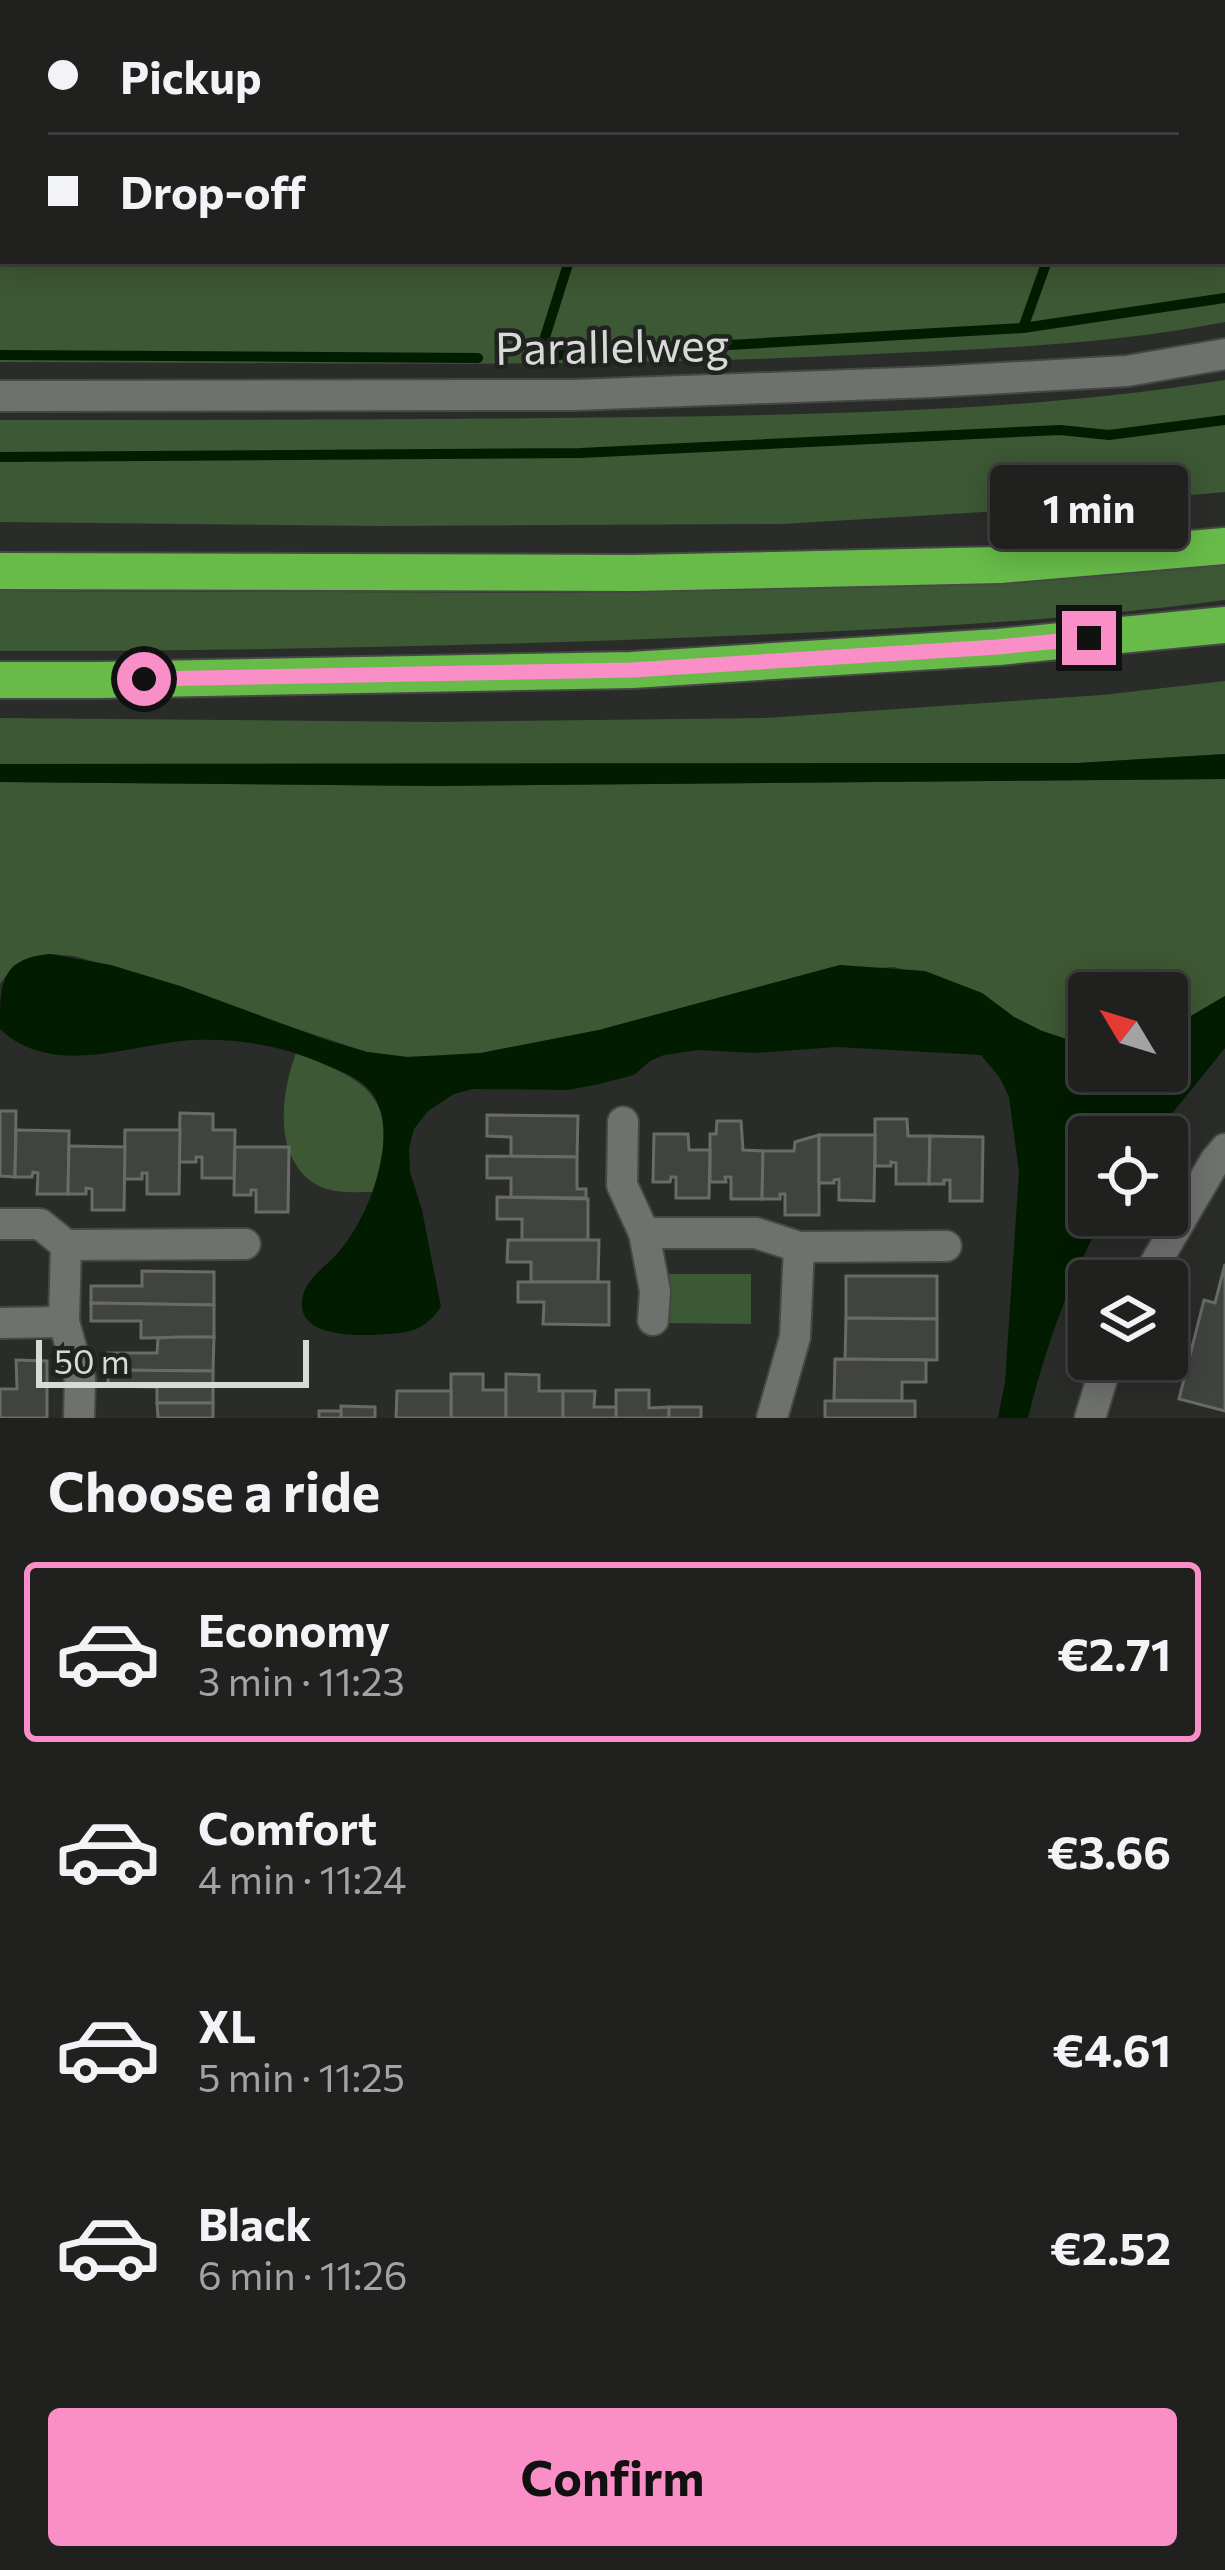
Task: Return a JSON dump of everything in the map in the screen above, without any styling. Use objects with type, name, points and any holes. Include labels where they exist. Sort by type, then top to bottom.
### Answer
[{"type":"highway","points":[[0,571],[656,572],[1000,565],[1225,546]]},
{"type":"highway","points":[[0,680],[632,670],[998,647],[1225,625]]},
{"type":"street","name":"Parallelweg","points":[[0,396],[575,395],[1127,371],[1225,354]]},
{"type":"street","points":[[622,1123],[622,1185],[644,1233],[656,1291],[653,1321]]},
{"type":"street","points":[[1157,1260],[1225,1149]]},
{"type":"street","points":[[0,1225],[40,1224],[66,1245],[245,1244]]},
{"type":"street","points":[[644,1233],[756,1233],[799,1247],[946,1246]]},
{"type":"street","points":[[66,1245],[64,1322],[80,1379],[79,1418]]},
{"type":"street","points":[[772,1418],[795,1337],[799,1247]]},
{"type":"street","points":[[0,1323],[64,1322]]},
{"type":"street","points":[[1090,1418],[1102,1380]]},
{"type":"shaded area","points":[[0,264],[1225,264],[1225,322],[1133,336],[947,351],[747,359],[427,364],[0,362]]},
{"type":"shaded area","points":[[1225,380],[1225,492],[782,524],[0,522],[0,420],[863,412],[1008,405]]},
{"type":"shaded area","points":[[1225,564],[1225,600],[1039,619],[545,643],[0,651],[0,591],[581,593],[1055,580]]},
{"type":"shaded area","points":[[1225,681],[1225,754],[1078,763],[0,764],[0,718],[436,722],[765,718],[1102,695]]},
{"type":"shaded area","points":[[1225,754],[1225,779],[435,786],[0,782],[0,764],[1078,763]]},
{"type":"shaded area","points":[[1225,779],[1225,996],[1188,1018],[1188,972],[1068,972],[1068,1039],[1014,1017],[982,993],[894,967],[840,965],[599,1030],[481,1053],[408,1057],[367,1052],[180,986],[74,956],[50,954],[14,965],[0,984],[0,782],[435,786]]},
{"type":"shaded area","points":[[50,954],[111,965],[326,1040],[407,1057],[481,1053],[599,1030],[840,965],[925,971],[982,993],[1014,1017],[1068,1040],[1068,1092],[1188,1092],[1188,1018],[1225,996],[1225,1048],[1170,1116],[1068,1116],[1068,1236],[1094,1236],[1082,1260],[1068,1260],[1068,1294],[1028,1418],[998,1418],[1005,1382],[1019,1172],[1009,1097],[981,1055],[837,1047],[755,1053],[699,1050],[664,1055],[634,1075],[595,1085],[567,1090],[473,1089],[454,1094],[428,1111],[414,1129],[409,1148],[410,1172],[441,1307],[412,1331],[346,1334],[318,1328],[308,1320],[302,1310],[303,1295],[349,1239],[370,1199],[384,1131],[372,1093],[351,1076],[310,1058],[244,1042],[193,1040],[67,1056],[21,1044],[0,1029],[1,999],[12,968]]},
{"type":"shaded area","points":[[296,1053],[346,1075],[375,1100],[384,1137],[373,1192],[323,1188],[293,1159],[284,1106]]},
{"type":"shaded area","points":[[664,1274],[751,1274],[751,1324],[664,1323]]},
{"type":"building","points":[[0,1111],[16,1111],[15,1177],[0,1176]]},
{"type":"building","points":[[180,1113],[213,1114],[213,1130],[235,1130],[234,1178],[202,1178],[202,1157],[196,1157],[196,1162],[179,1162]]},
{"type":"building","points":[[487,1115],[578,1116],[577,1157],[511,1156],[511,1137],[487,1136]]},
{"type":"building","points":[[875,1119],[907,1119],[908,1136],[930,1136],[929,1184],[896,1184],[896,1163],[875,1166]]},
{"type":"building","points":[[717,1121],[741,1121],[743,1150],[763,1151],[762,1199],[731,1199],[731,1177],[725,1177],[726,1182],[710,1182],[710,1134],[716,1134]]},
{"type":"building","points":[[16,1130],[69,1131],[68,1194],[37,1194],[38,1173],[15,1177]]},
{"type":"building","points":[[125,1130],[180,1130],[179,1194],[147,1194],[147,1173],[142,1173],[142,1179],[124,1179]]},
{"type":"building","points":[[654,1134],[688,1134],[689,1150],[710,1150],[709,1198],[676,1198],[676,1177],[670,1182],[653,1182]]},
{"type":"building","points":[[819,1135],[819,1215],[785,1215],[785,1194],[780,1199],[762,1199],[763,1151],[794,1151],[795,1142]]},
{"type":"building","points":[[819,1135],[875,1135],[874,1201],[839,1200],[839,1179],[819,1183]]},
{"type":"building","points":[[930,1136],[983,1137],[982,1201],[950,1201],[950,1180],[929,1184]]},
{"type":"building","points":[[69,1146],[125,1147],[124,1210],[92,1210],[92,1189],[86,1188],[86,1194],[68,1194]]},
{"type":"building","points":[[235,1147],[289,1147],[288,1212],[256,1212],[256,1190],[251,1195],[234,1195]]},
{"type":"building","points":[[487,1156],[577,1157],[577,1189],[586,1189],[586,1198],[511,1197],[511,1178],[487,1178]]},
{"type":"building","points":[[497,1197],[588,1199],[588,1240],[522,1240],[522,1219],[497,1219]]},
{"type":"building","points":[[508,1240],[599,1240],[598,1282],[531,1282],[531,1262],[507,1262]]},
{"type":"building","points":[[1225,1264],[1225,1411],[1179,1399],[1184,1380],[1188,1380],[1204,1300],[1215,1303]]},
{"type":"building","points":[[142,1271],[214,1272],[214,1305],[91,1303],[91,1286],[142,1286]]},
{"type":"building","points":[[846,1276],[937,1276],[937,1319],[846,1318]]},
{"type":"building","points":[[518,1282],[609,1282],[609,1325],[543,1324],[544,1302],[518,1302]]},
{"type":"building","points":[[91,1303],[214,1305],[214,1337],[141,1338],[141,1321],[91,1321]]},
{"type":"building","points":[[846,1318],[937,1319],[937,1360],[845,1359]]},
{"type":"building","points":[[214,1337],[213,1371],[108,1370],[108,1353],[157,1353],[158,1338]]},
{"type":"building","points":[[835,1359],[926,1360],[926,1382],[902,1382],[902,1401],[834,1400]]},
{"type":"building","points":[[16,1360],[47,1361],[47,1418],[0,1418],[0,1389],[17,1389]]},
{"type":"building","points":[[108,1370],[213,1371],[213,1403],[157,1403],[157,1387],[108,1386]]},
{"type":"building","points":[[451,1374],[483,1374],[483,1390],[506,1390],[506,1418],[451,1418]]},
{"type":"building","points":[[506,1374],[539,1375],[539,1391],[563,1391],[563,1418],[506,1418]]},
{"type":"building","points":[[616,1390],[649,1390],[649,1408],[669,1407],[669,1418],[616,1418]]},
{"type":"building","points":[[397,1391],[451,1391],[451,1418],[396,1418]]},
{"type":"building","points":[[563,1391],[595,1391],[594,1407],[616,1407],[616,1418],[563,1418]]},
{"type":"building","points":[[825,1401],[915,1401],[915,1418],[825,1418]]},
{"type":"building","points":[[157,1403],[213,1403],[213,1418],[158,1418]]},
{"type":"building","points":[[341,1406],[375,1407],[375,1418],[341,1418]]},
{"type":"building","points":[[669,1407],[701,1407],[701,1418],[669,1418]]},
{"type":"building","points":[[319,1411],[341,1411],[341,1418],[319,1418]]},
{"type":"waterway","points":[[568,264],[539,356],[1023,328],[1046,264]]},
{"type":"waterway","points":[[1023,328],[1225,298]]},
{"type":"waterway","points":[[0,355],[478,358]]},
{"type":"waterway","points":[[0,457],[580,453],[1060,430],[1109,435],[1225,420]]},
{"type":"route","points":[[144,679],[632,670],[1089,638]]}]
